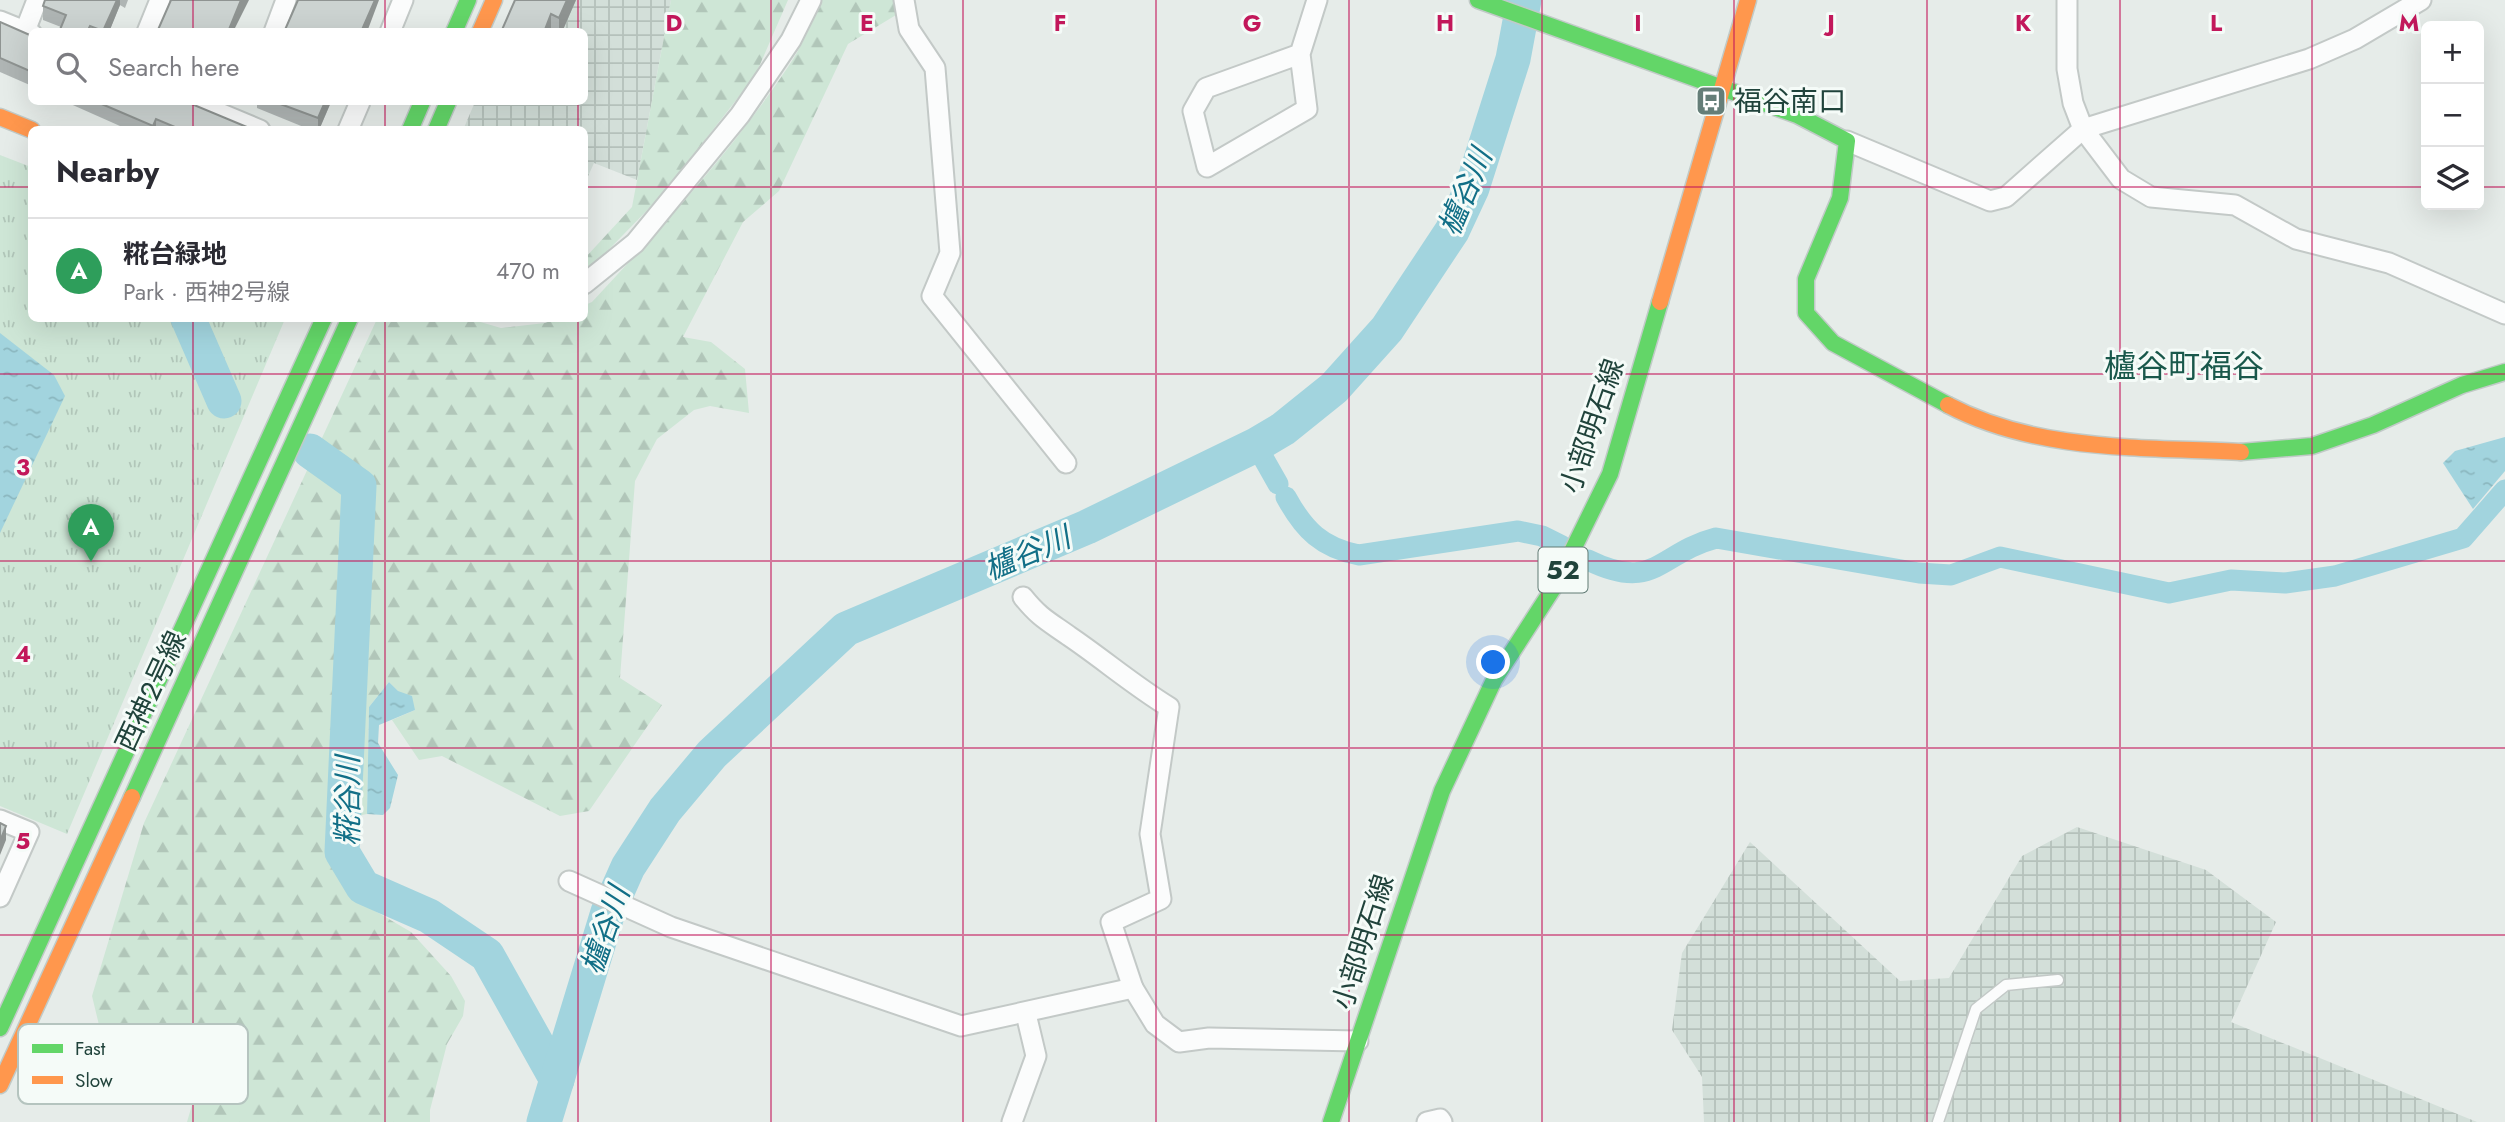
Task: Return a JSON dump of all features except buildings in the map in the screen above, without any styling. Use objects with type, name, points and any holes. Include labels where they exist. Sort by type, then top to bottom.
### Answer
[{"type":"street","points":[[29,28],[37,0]]},
{"type":"street","points":[[149,28],[160,0]]},
{"type":"street","points":[[276,28],[286,0]]},
{"type":"street","points":[[392,28],[403,0]]},
{"type":"street","points":[[456,28],[468,0]]},
{"type":"street","points":[[482,28],[494,0]]},
{"type":"street","points":[[588,281],[635,243],[740,115],[791,40],[811,0]]},
{"type":"street","points":[[904,0],[909,29],[935,68],[950,253],[932,296],[1066,463]]},
{"type":"street","points":[[1300,54],[1206,88],[1193,111],[1207,167],[1307,109],[1300,54],[1317,0]]},
{"type":"street","name":"小部明石線","points":[[1331,1122],[1442,791],[1494,680],[1556,584],[1610,474],[1748,0]]},
{"type":"street","points":[[2067,0],[2067,69],[2073,103],[2083,129],[2122,179],[2151,197],[2235,205],[2296,239],[2389,264],[2505,314]]},
{"type":"street","points":[[1484,2],[1797,115],[1847,141],[1990,201],[2006,197],[2083,129],[2309,59],[2355,38],[2421,0]]},
{"type":"street","points":[[0,21],[28,32]]},
{"type":"street","points":[[200,105],[251,126]]},
{"type":"street","points":[[238,120],[245,105]]},
{"type":"street","points":[[350,126],[359,105]]},
{"type":"street","points":[[412,126],[421,105]]},
{"type":"street","points":[[438,126],[447,105]]},
{"type":"street","points":[[0,117],[28,128]]},
{"type":"street","points":[[1847,141],[1840,198],[1806,279],[1806,313],[1833,343],[1977,420],[2045,439],[2126,446],[2242,452],[2312,446],[2373,425],[2462,385],[2505,372]]},
{"type":"street","name":"西神２号線","points":[[0,1028],[322,322]]},
{"type":"street","name":"西神２号線","points":[[28,1024],[348,322]]},
{"type":"street","points":[[1023,597],[1043,620],[1068,635],[1127,681],[1169,707],[1150,834],[1161,899],[1111,922],[1133,988],[1155,1024],[1180,1042],[1209,1038],[1358,1041]]},
{"type":"street","points":[[0,820],[29,832],[0,897]]},
{"type":"street","points":[[569,881],[671,927],[961,1026],[1026,1014],[1086,996],[1133,988]]},
{"type":"street","points":[[1012,1122],[1037,1056],[1026,1014]]},
{"type":"street","name":"西神２号線","points":[[0,1085],[18,1046]]},
{"type":"street","points":[[1427,1122],[1440,1119],[1442,1122]]},
{"type":"lane","points":[[1938,1122],[1976,1009],[2006,985],[2058,980]]},
{"type":"shaded area","points":[[519,0],[671,0],[637,180],[594,163],[588,176],[588,126],[465,126],[474,105],[588,105],[588,28],[507,28]]},
{"type":"shaded area","points":[[2077,827],[2206,870],[2276,922],[2231,1022],[2477,1122],[1704,1122],[1702,1077],[1672,1030],[1682,953],[1750,842],[1900,981],[1949,978],[2022,856]]},
{"type":"green space","points":[[671,0],[788,0],[755,76],[662,195],[588,271],[588,255],[632,207]]},
{"type":"green space","points":[[822,0],[893,0],[896,15],[848,44],[779,191],[743,222],[683,337],[711,342],[745,369],[749,413],[710,406],[694,410],[657,439],[635,481],[620,678],[662,705],[589,811],[560,816],[442,756],[419,760],[392,720],[415,710],[389,682],[369,707],[367,814],[338,820],[331,847],[348,890],[358,901],[411,932],[451,976],[465,1001],[463,1016],[447,1044],[430,1110],[430,1122],[187,1122],[192,1104],[248,1104],[248,1024],[99,1024],[92,996],[144,823],[376,322],[480,322],[501,328],[548,322],[588,322],[588,304],[695,188],[766,98],[802,43]]},
{"type":"green space","points":[[0,155],[28,166],[28,322],[284,322],[67,834],[0,806]]},
{"type":"water","points":[[0,333],[54,375],[65,396],[0,533]]},
{"type":"water","points":[[2505,437],[2505,471],[2473,509],[2443,463],[2455,451]]},
{"type":"water","points":[[389,682],[398,691],[412,696],[415,710],[379,725],[378,743],[398,775],[390,808],[383,815],[367,814],[369,707]]},
{"type":"waterway","name":"櫨谷川","points":[[544,1122],[608,912],[628,867],[665,810],[712,754],[846,629],[1087,527],[1256,445],[1283,429],[1334,388],[1387,329],[1452,231],[1472,188],[1513,59],[1524,0]]},
{"type":"waterway","name":"糀谷川","points":[[190,322],[224,401]]},
{"type":"waterway","points":[[1256,445],[1278,484]]},
{"type":"waterway","name":"糀谷川","points":[[310,451],[359,486],[342,852],[363,887],[429,916],[487,955],[557,1080]]},
{"type":"waterway","points":[[1588,560],[1628,573],[1643,571],[1716,538],[1919,573],[1951,575],[2000,557],[2169,593],[2231,580],[2285,583],[2335,576],[2463,538],[2505,490]]},
{"type":"waterway","points":[[1286,497],[1315,536],[1335,548],[1359,555],[1518,531],[1542,536],[1562,546]]},
{"type":"traffic: fast","points":[[456,28],[468,0]]},
{"type":"traffic: fast","points":[[1478,0],[1797,115],[1847,141],[1840,198],[1806,279],[1806,313],[1833,343],[1948,405]]},
{"type":"traffic: fast","points":[[412,126],[421,105]]},
{"type":"traffic: fast","points":[[438,126],[447,105]]},
{"type":"traffic: fast","points":[[1331,1122],[1442,791],[1494,680],[1556,584],[1610,474],[1660,302]]},
{"type":"traffic: fast","points":[[0,1028],[322,322]]},
{"type":"traffic: fast","points":[[132,797],[348,322]]},
{"type":"traffic: fast","points":[[2241,452],[2312,446],[2373,425],[2462,385],[2505,372]]},
{"type":"traffic: slow","points":[[482,28],[494,0]]},
{"type":"traffic: slow","points":[[1660,302],[1748,0]]},
{"type":"traffic: slow","points":[[0,117],[28,128]]},
{"type":"traffic: slow","points":[[1948,405],[1982,420],[2054,439],[2129,447],[2241,452]]},
{"type":"traffic: slow","points":[[28,1024],[132,797]]},
{"type":"traffic: slow","points":[[0,1085],[18,1046]]},
{"type":"place","name":"福谷南口","points":[[1711,101]]},
{"type":"place","name":"糀台緑地","points":[[91,562]]},
{"type":"district","name":"櫨谷町福谷","points":[[2184,366]]}]
